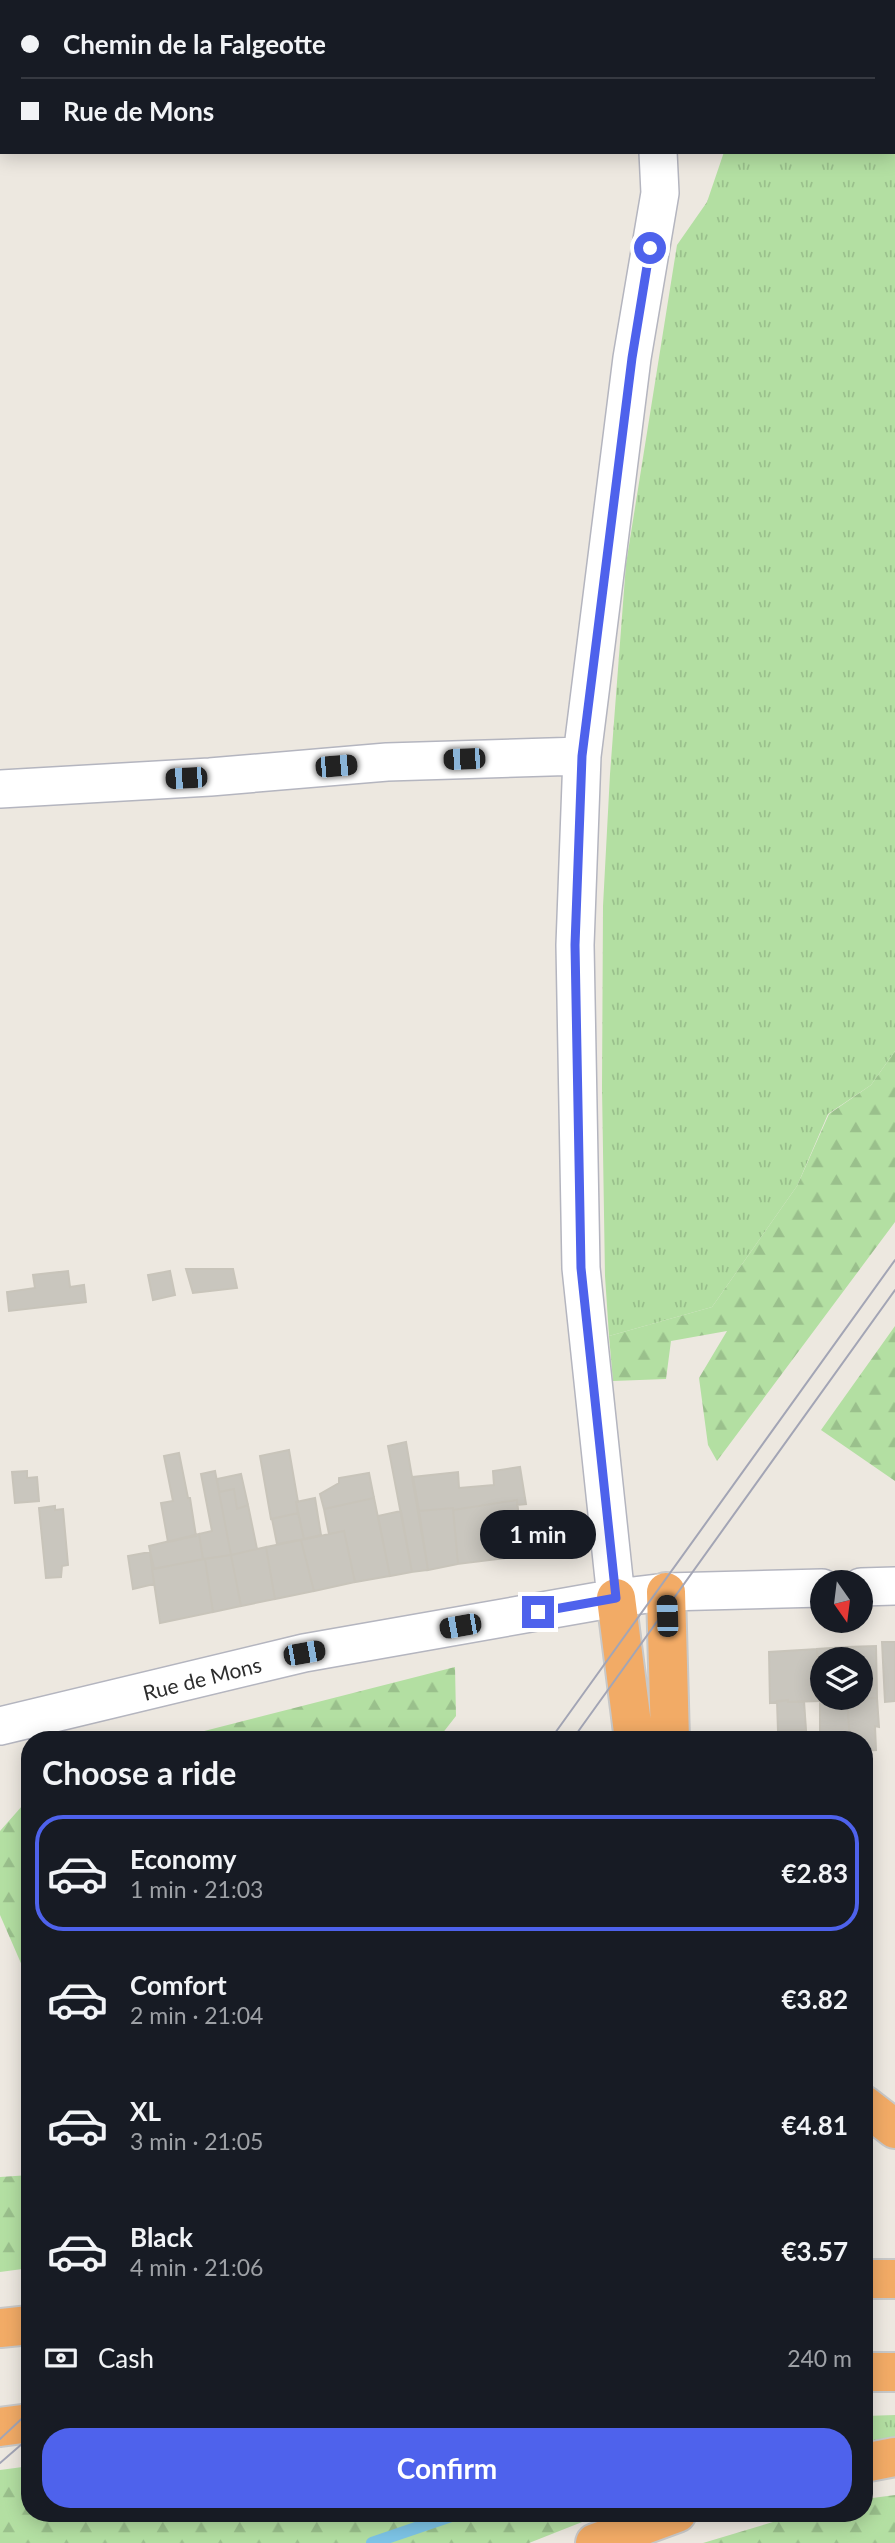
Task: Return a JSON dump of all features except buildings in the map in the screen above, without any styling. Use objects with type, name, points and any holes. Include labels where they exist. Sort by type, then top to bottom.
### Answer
[{"type":"highway","points":[[666,1592],[670,1731]]},
{"type":"highway","points":[[616,1598],[633,1731]]},
{"type":"highway","points":[[873,2112],[895,2129]]},
{"type":"highway","points":[[873,2279],[895,2279]]},
{"type":"highway","points":[[0,2329],[21,2326]]},
{"type":"highway","points":[[873,2372],[895,2372]]},
{"type":"highway","points":[[0,2427],[21,2424]]},
{"type":"highway","points":[[873,2462],[895,2458]]},
{"type":"highway","points":[[595,2543],[652,2522]]},
{"type":"street","points":[[616,1598],[581,1268],[575,945],[582,756],[632,358],[660,193],[658,154]]},
{"type":"street","points":[[0,789],[210,777],[387,762],[582,756]]},
{"type":"street","points":[[873,1587],[895,1586]]},
{"type":"street","name":"Rue de Mons","points":[[0,1726],[304,1653],[616,1598],[666,1592],[810,1588]]},
{"type":"green space","points":[[723,154],[895,154],[895,1051],[871,1085],[828,1114],[797,1186],[712,1307],[609,1336],[605,1276],[602,1088],[603,906],[626,564],[677,245],[707,202]]},
{"type":"green space","points":[[895,1051],[895,1222],[717,1461],[708,1445],[699,1378],[727,1331],[671,1341],[666,1379],[613,1381],[609,1336],[712,1307],[797,1186],[829,1114],[871,1085]]},
{"type":"green space","points":[[895,1326],[895,1481],[821,1430]]},
{"type":"green space","points":[[455,1667],[456,1716],[444,1731],[204,1731]]},
{"type":"green space","points":[[21,1807],[21,1963],[0,1915],[0,1831]]},
{"type":"green space","points":[[21,2176],[21,2269],[0,2272],[0,2177]]},
{"type":"green space","points":[[895,2415],[895,2437],[873,2441],[873,2416]]},
{"type":"green space","points":[[21,2467],[21,2522],[582,2522],[529,2543],[0,2543],[0,2470]]},
{"type":"green space","points":[[895,2495],[895,2543],[703,2543],[773,2522],[873,2522],[873,2498]]},
{"type":"waterway","points":[[372,2543],[434,2522]]},
{"type":"tram line","points":[[556,1731],[895,1260]]},
{"type":"tram line","points":[[578,1731],[895,1290]]},
{"type":"tram line","points":[[0,2439],[21,2419]]},
{"type":"tram line","points":[[0,2463],[21,2445]]},
{"type":"route","points":[[538,1612],[616,1598],[581,1268],[575,945],[582,756],[632,358],[650,248]]}]
